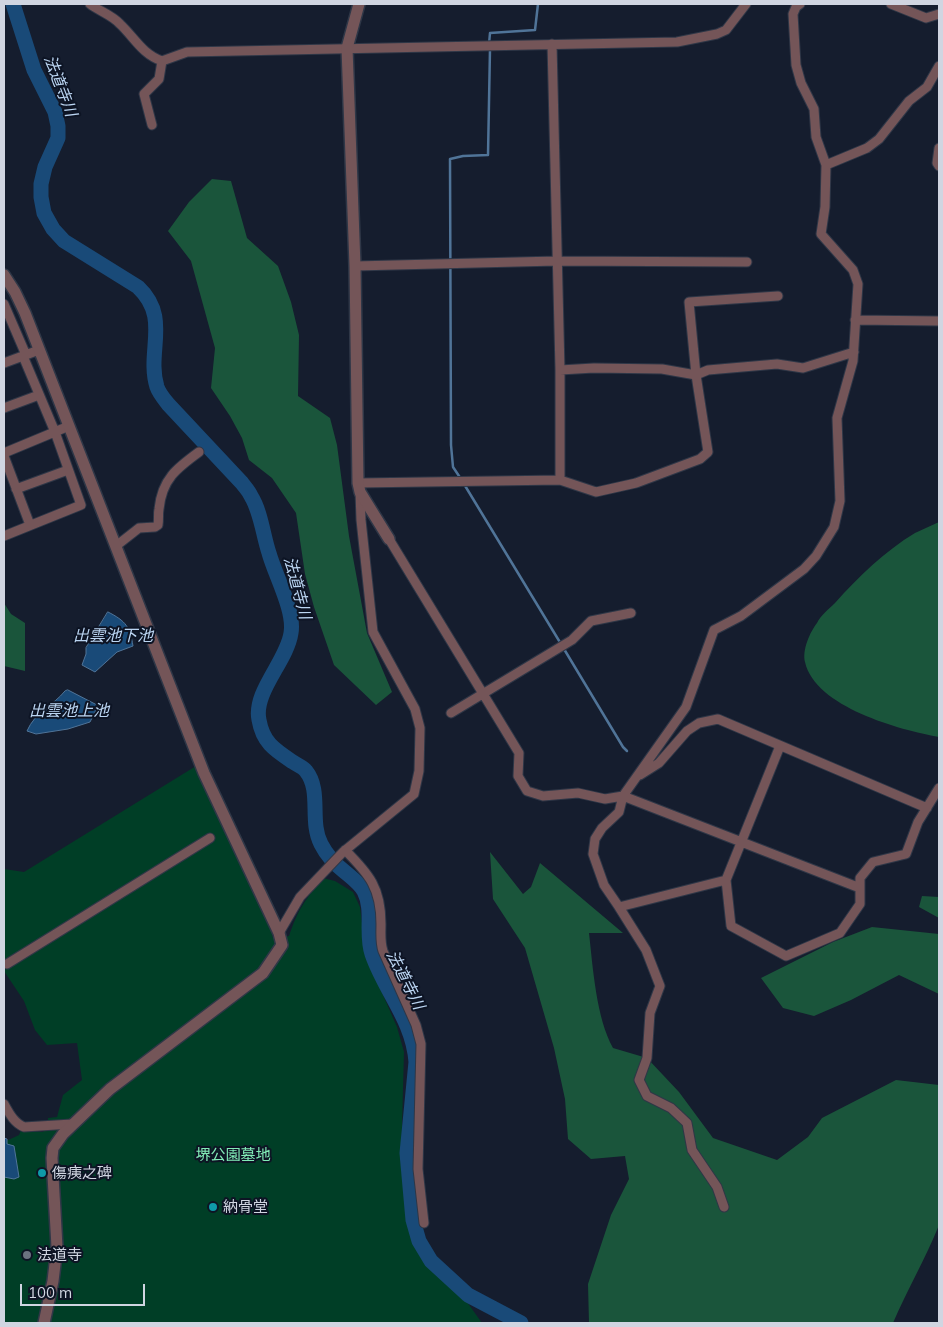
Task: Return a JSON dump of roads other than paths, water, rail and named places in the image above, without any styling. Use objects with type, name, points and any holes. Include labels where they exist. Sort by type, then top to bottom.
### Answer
[{"type":"street","points":[[90,4],[120,23],[152,58],[162,61],[187,52],[677,42],[716,34],[726,30],[746,4]]},
{"type":"street","points":[[279,933],[300,897],[344,851],[414,794],[419,771],[420,728],[415,709],[373,632],[361,520],[348,48],[359,4]]},
{"type":"street","points":[[724,1207],[717,1187],[692,1150],[687,1123],[671,1108],[647,1096],[639,1080],[647,1058],[650,1014],[660,986],[646,950],[604,885],[593,854],[595,838],[602,828],[619,812],[623,796],[686,707],[714,630],[741,616],[804,569],[816,556],[834,527],[840,501],[837,418],[853,361],[858,284],[854,270],[821,234],[825,207],[826,165],[816,137],[814,109],[801,82],[796,65],[793,14],[796,7],[800,4]]},
{"type":"street","points":[[891,4],[926,18],[939,14]]},
{"type":"street","points":[[552,44],[560,370],[560,480]]},
{"type":"street","points":[[152,125],[144,94],[159,79],[162,61]]},
{"type":"street","points":[[826,165],[867,148],[879,139],[909,101],[927,87],[939,66]]},
{"type":"street","points":[[939,148],[937,163],[939,166]]},
{"type":"street","points":[[355,266],[557,261],[746,262]]},
{"type":"street","points":[[4,275],[25,313],[204,772],[279,933],[282,945],[263,973],[110,1089],[72,1124],[57,1141],[53,1148],[52,1158],[56,1247],[53,1281],[44,1323]]},
{"type":"street","points":[[359,488],[560,480],[596,492],[636,483],[700,460],[708,452],[696,375],[689,302],[778,296]]},
{"type":"street","points":[[4,304],[55,432],[81,505],[4,536]]},
{"type":"street","points":[[856,320],[939,321]]},
{"type":"street","points":[[4,363],[39,350]]},
{"type":"street","points":[[560,370],[594,368],[662,369],[696,375],[708,370],[777,364],[803,368],[854,352]]},
{"type":"street","points":[[4,408],[39,395]]},
{"type":"street","points":[[30,526],[4,454],[69,426]]},
{"type":"street","points":[[116,546],[139,528],[155,527],[158,525],[158,510],[163,491],[172,473],[199,452]]},
{"type":"street","points":[[16,489],[68,470]]},
{"type":"street","points":[[359,488],[519,753],[518,776],[527,791],[542,796],[578,793],[605,799],[623,796],[860,888]]},
{"type":"street","points":[[451,713],[572,640],[591,621],[631,613]]},
{"type":"street","points":[[636,778],[659,763],[687,731],[699,723],[718,718],[927,808]]},
{"type":"street","points":[[780,746],[726,880],[730,926],[786,956],[840,933],[860,904],[860,878],[873,862],[906,854],[918,822],[939,788]]},
{"type":"street","points":[[7,964],[210,838]]},
{"type":"street","points":[[344,851],[366,871],[375,888],[381,923],[380,939],[383,951],[416,1025],[421,1044],[418,1169],[424,1223]]},
{"type":"street","points":[[619,907],[726,880]]},
{"type":"street","points":[[4,1104],[10,1116],[24,1127],[72,1124]]},
{"type":"water","name":"出雲池下池","points":[[108,612],[119,618],[129,629],[133,646],[117,652],[95,672],[82,665],[86,648]]},
{"type":"water","name":"出雲池上池","points":[[68,690],[97,705],[90,722],[68,729],[36,734],[27,731],[30,724],[39,714]]},
{"type":"water","points":[[4,1138],[7,1139],[7,1144],[14,1146],[19,1177],[14,1179],[4,1177]]},
{"type":"waterway","name":"法道寺川","points":[[13,4],[34,70],[55,112],[58,126],[58,138],[45,167],[41,184],[44,213],[53,229],[64,241],[138,287],[148,299],[156,323],[154,374],[159,391],[168,404],[242,483],[249,492],[257,509],[269,553],[290,614],[291,624],[288,644],[261,699],[258,709],[259,720],[263,735],[271,745],[303,768],[311,779],[315,797],[316,826],[321,844],[335,863],[358,883],[364,891],[367,898],[369,938],[372,954],[377,968],[410,1033],[416,1062],[407,1153],[413,1220],[419,1241],[431,1261],[468,1295],[521,1323]]},
{"type":"waterway","points":[[489,44],[490,33],[535,30],[538,4]]},
{"type":"waterway","points":[[461,479],[453,467],[451,445],[450,159],[463,156],[488,155],[490,49]]},
{"type":"waterway","points":[[464,484],[561,644]]},
{"type":"waterway","points":[[564,649],[627,751]]},
{"type":"place","name":"傷痍之碑","points":[[42,1173]]},
{"type":"place","name":"納骨堂","points":[[213,1207]]},
{"type":"place","name":"法道寺","points":[[27,1255]]},
{"type":"park label","name":"堺公園墓地","points":[[233,1155]]}]
